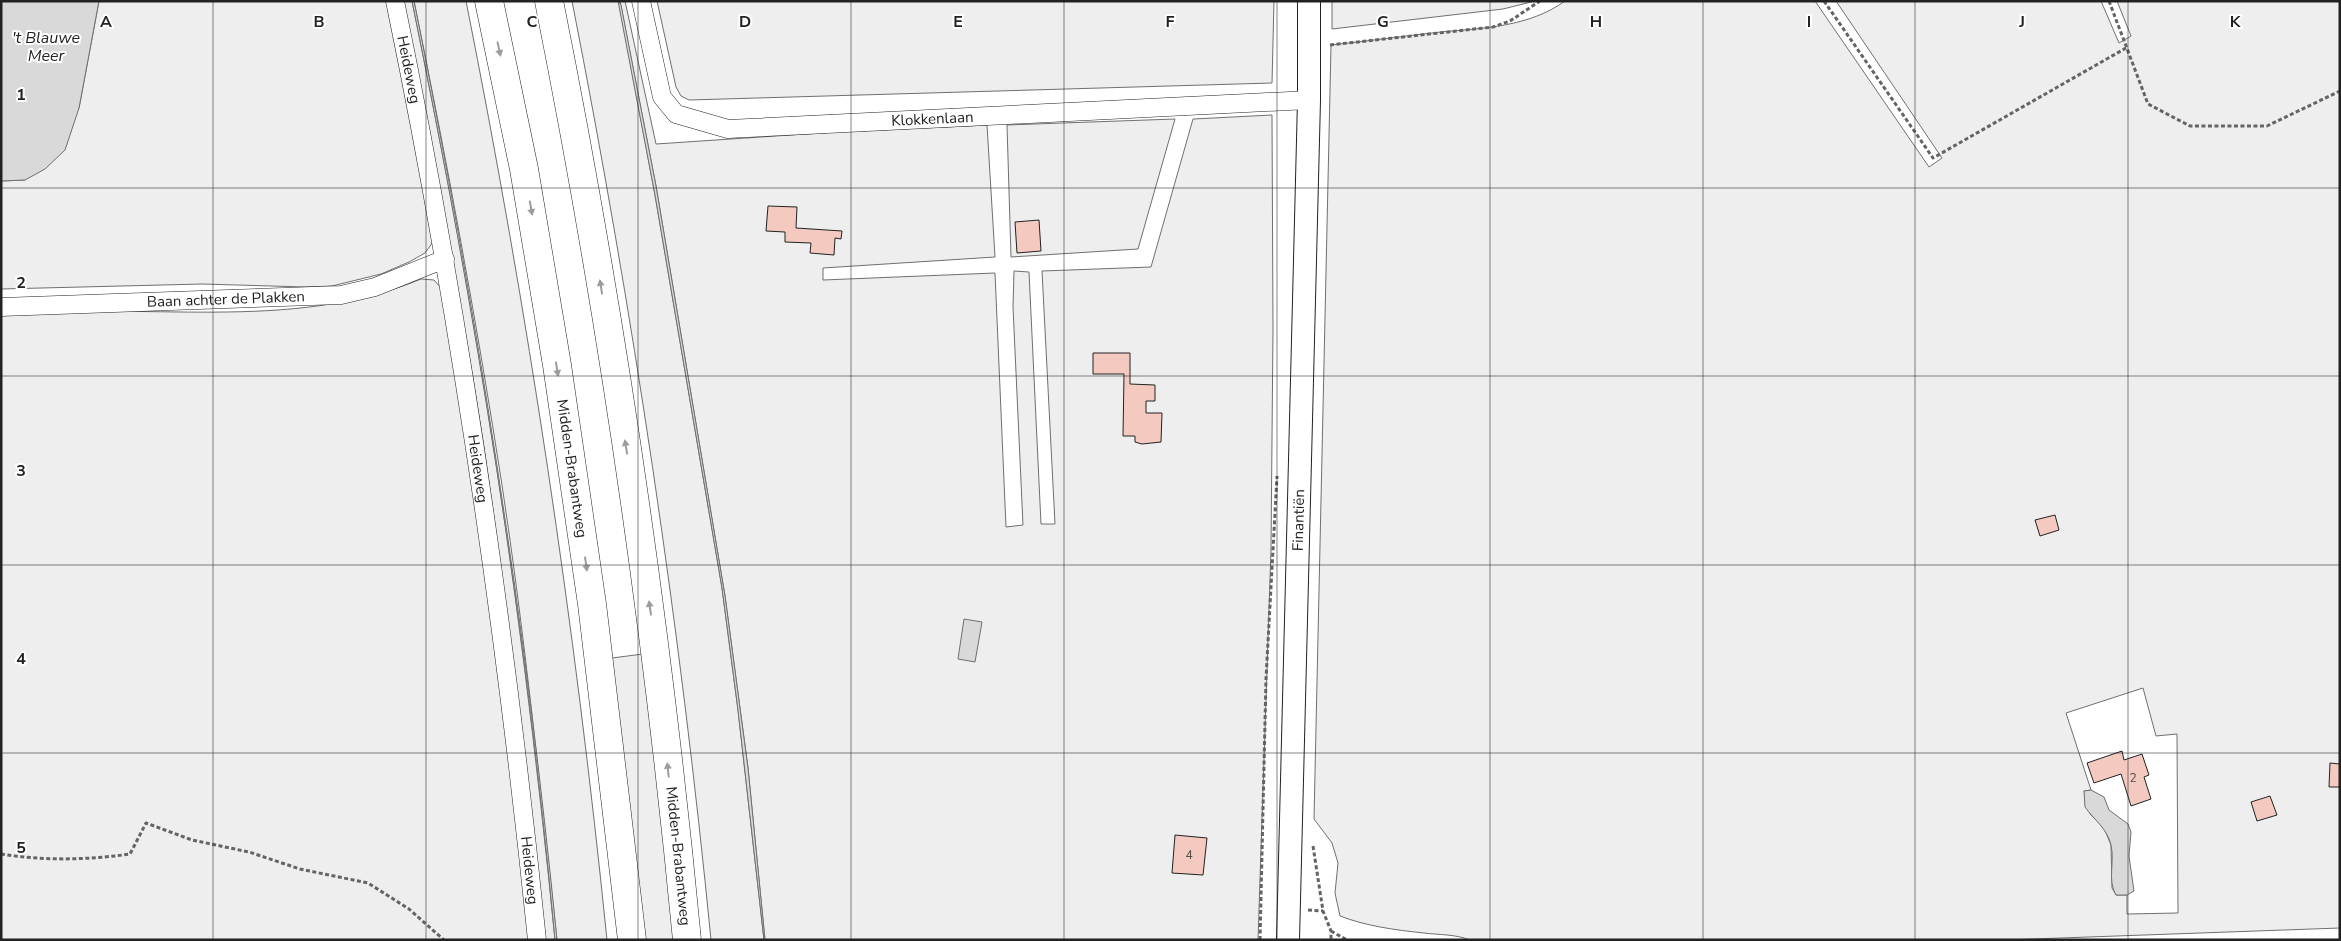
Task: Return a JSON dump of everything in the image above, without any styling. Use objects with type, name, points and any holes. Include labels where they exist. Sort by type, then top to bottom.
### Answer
[{"type":"highway","name":"Midden-Brabantweg","points":[[489,1],[524,169],[557,366],[592,604],[632,940]]},
{"type":"highway","name":"Midden-Brabantweg","points":[[549,1],[580,159],[647,589],[687,940]]},
{"type":"street","name":"Heideweg","points":[[395,1],[445,259],[498,602],[521,781],[537,940]]},
{"type":"street","name":"Klokkenlaan","points":[[641,1],[662,96],[676,114],[728,128],[1309,100]]},
{"type":"street","name":"Finantiën","points":[[1288,940],[1309,100],[1309,1]]},
{"type":"street","name":"Baan achter de Plakken","points":[[1,307],[341,295],[375,287],[445,259]]},
{"type":"path","points":[[1308,40],[1324,46],[1493,27],[1510,21],[1540,1]]},
{"type":"path","points":[[1824,1],[1933,158],[2126,48]]},
{"type":"path","points":[[2109,1],[2148,104],[2190,126],[2267,126],[2340,91]]},
{"type":"path","points":[[1,854],[22,857],[106,858],[130,854],[146,823],[192,840],[249,852],[300,869],[368,883],[409,909],[444,940]]},
{"type":"path","points":[[1260,910],[1260,940]]},
{"type":"path","points":[[1323,910],[1331,940]]},
{"type":"path","points":[[1330,931],[1347,940]]},
{"type":"shaded area","points":[[99,1],[388,1],[433,242],[425,253],[381,274],[332,286],[202,284],[1,289],[1,181],[25,180],[79,108]]},
{"type":"shaded area","points":[[403,1],[412,1],[451,200],[486,400],[525,669],[555,940],[545,940],[509,632],[484,447],[456,280]]},
{"type":"shaded area","points":[[414,1],[466,1],[510,234],[548,469],[580,704],[607,940],[557,940],[525,655],[502,485],[461,243]]},
{"type":"shaded area","points":[[572,1],[618,1],[619,3],[655,195],[722,588],[764,940],[711,940],[685,704],[653,469],[615,234]]},
{"type":"shaded area","points":[[620,1],[625,1],[656,144],[836,132],[987,125],[995,257],[823,268],[823,280],[995,273],[1006,527],[1023,525],[1013,307],[1014,271],[1029,272],[1041,524],[1055,524],[1042,271],[1151,267],[1193,119],[1272,115],[1271,550],[1258,940],[765,940],[748,768],[725,596],[656,186]]},
{"type":"shaded area","points":[[657,1],[1274,1],[1272,83],[689,100],[681,96],[676,87]]},
{"type":"shaded area","points":[[1332,1],[1535,1],[1503,9],[1332,29]]},
{"type":"shaded area","points":[[1565,1],[1815,1],[1929,167],[1942,158],[1836,1],[2101,1],[2119,43],[2131,36],[2117,1],[2340,1],[2340,928],[2005,940],[1470,940],[1453,936],[1381,927],[1340,916],[1335,893],[1338,863],[1332,843],[1314,819],[1331,45],[1506,25],[1551,10]],"holes":[[[2143,688],[2156,736],[2177,734],[2178,913],[2127,914],[2127,895],[2116,895],[2112,888],[2111,845],[2104,828],[2090,814],[2084,791],[2091,790],[2066,713]]]},
{"type":"shaded area","points":[[1175,119],[1138,249],[1011,257],[1007,125]]},
{"type":"shaded area","points":[[421,279],[434,280],[442,289],[491,604],[530,940],[1,940],[1,316],[107,311],[267,311],[319,306],[371,296]]},
{"type":"shaded area","points":[[643,654],[675,940],[643,940],[612,658]]},
{"type":"water","name":"'t Blauwe Meer","points":[[1,1],[99,1],[79,108],[65,150],[45,169],[25,180],[1,181]]},
{"type":"water","points":[[412,1],[414,1],[459,234],[498,469],[515,586],[545,822],[557,940],[555,940],[543,822],[514,586],[497,469],[457,234]]},
{"type":"water","points":[[618,1],[621,5],[656,186],[725,596],[748,768],[765,940],[722,588],[655,195]]},
{"type":"water","points":[[964,619],[982,622],[975,662],[958,659]]},
{"type":"water","points":[[2091,790],[2104,797],[2109,810],[2128,824],[2131,832],[2129,856],[2134,891],[2127,895],[2116,895],[2113,889],[2112,851],[2109,839],[2085,807],[2084,791]]},
{"type":"building","points":[[768,206],[797,207],[796,228],[842,231],[841,239],[835,238],[834,255],[810,253],[811,243],[785,242],[785,232],[766,231]]},
{"type":"building","points":[[1039,220],[1041,251],[1017,253],[1015,222]]},
{"type":"building","points":[[1093,353],[1130,353],[1130,384],[1155,385],[1155,401],[1146,401],[1146,413],[1162,413],[1161,442],[1142,444],[1135,442],[1135,436],[1123,436],[1124,374],[1093,374]]},
{"type":"building","points":[[2055,515],[2059,530],[2040,536],[2035,520]]},
{"type":"building","points":[[2122,751],[2124,760],[2142,754],[2149,775],[2144,777],[2151,799],[2131,806],[2121,774],[2094,783],[2087,763]]},
{"type":"building","points":[[2330,763],[2340,764],[2340,787],[2329,787]]},
{"type":"building","points":[[2270,796],[2277,815],[2257,821],[2251,802]]},
{"type":"building","points":[[1175,835],[1207,838],[1203,875],[1172,873]]}]
